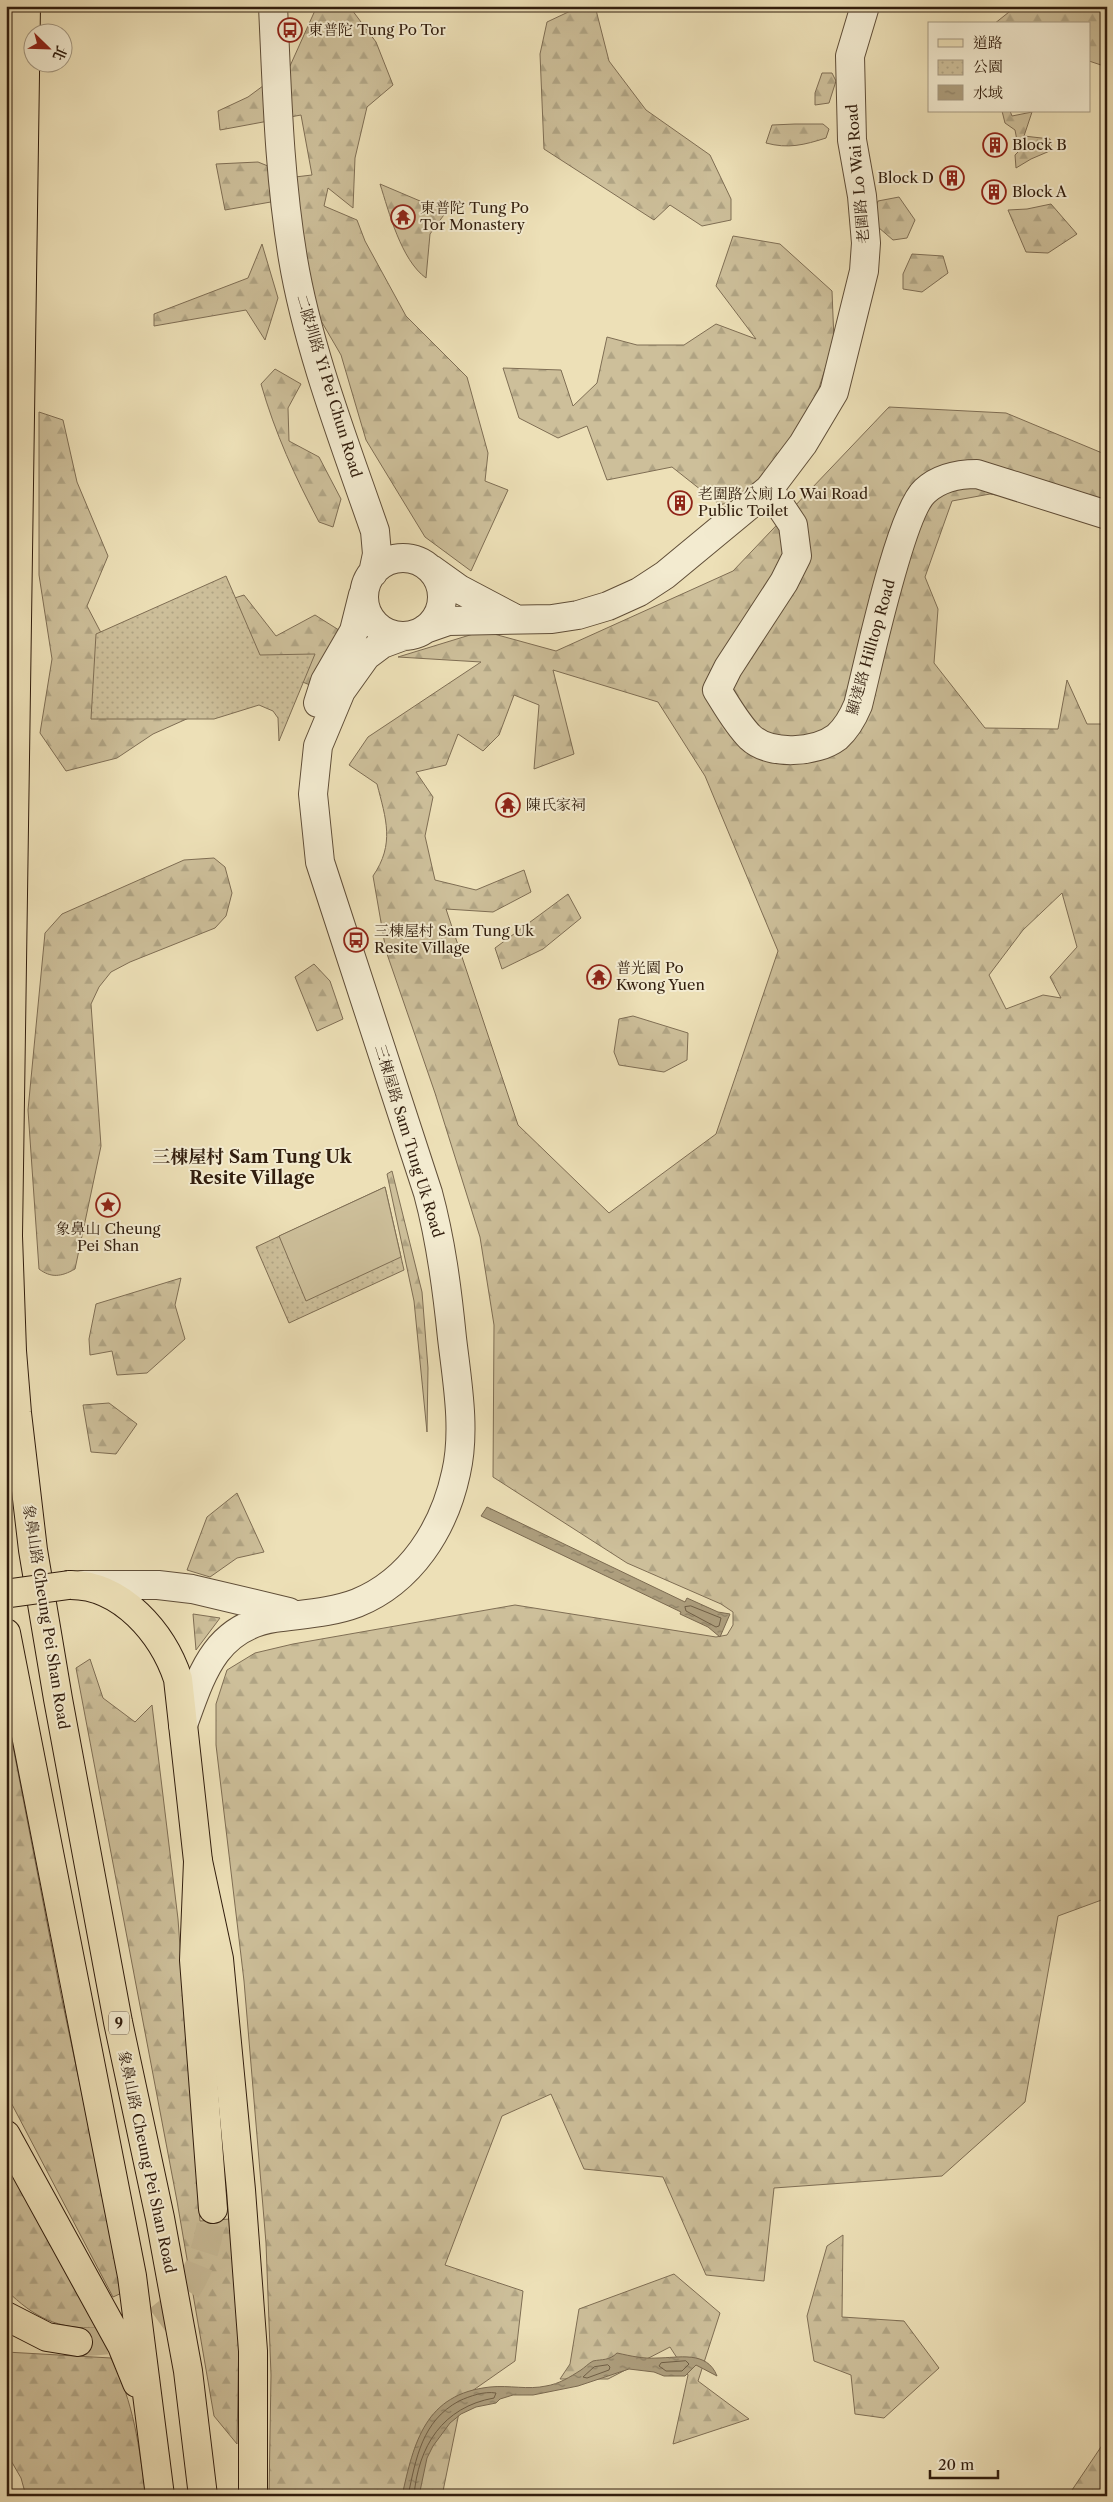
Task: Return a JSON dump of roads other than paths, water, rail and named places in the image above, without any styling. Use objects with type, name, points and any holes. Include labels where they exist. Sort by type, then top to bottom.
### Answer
[{"type":"main road","name":"象鼻山路 Cheung Pei Shan Road","points":[[26,6],[9,1198],[12,1351],[20,1446],[32,1541],[58,1699],[118,2022],[162,2226],[194,2412],[203,2496]]},
{"type":"main road","points":[[8,1594],[74,1585],[97,1591],[127,1606],[155,1632],[172,1661],[178,1679],[198,1860],[219,1959],[240,2171],[253,2351],[253,2496]]},
{"type":"main road","points":[[6,1633],[132,2276],[160,2496]]},
{"type":"main road","points":[[198,1860],[194,1960],[213,2209]]},
{"type":"main road","points":[[6,2135],[122,2346],[133,2371],[152,2431]]},
{"type":"main road","points":[[6,2316],[47,2337]]},
{"type":"main road","points":[[6,2336],[47,2337],[78,2342]]},
{"type":"street","name":"二陂圳路 Yi Pei Chun Road","points":[[273,6],[279,142],[293,259],[308,331],[375,531],[377,543],[368,584]]},
{"type":"street","name":"老圍路 Lo Wai Road","points":[[413,633],[448,620],[527,620],[578,615],[608,606],[639,592],[665,575],[770,489],[803,444],[834,392],[864,271],[866,243],[862,196],[852,140],[850,56],[865,6]]},
{"type":"street","name":"顯達路 Hilltop Road","points":[[770,489],[793,525],[797,556],[784,582],[728,668],[717,690],[751,738],[770,748],[785,750],[814,747],[836,737],[850,722],[858,705],[902,536],[913,508],[924,492],[957,474],[977,474],[1107,515]]},
{"type":"street","name":"二陂圳路 Yi Pei Chun Road","points":[[363,497],[387,537],[423,564]]},
{"type":"street","points":[[405,558],[423,564],[439,582],[442,600],[437,618],[413,633],[392,635],[376,627],[367,613],[368,584],[388,561],[405,558]]},
{"type":"street","name":"老圍路 Lo Wai Road","points":[[423,564],[459,589],[496,610],[527,620]]},
{"type":"street","name":"三棟屋路 Sam Tung Uk Road","points":[[184,1726],[201,1676],[218,1647],[231,1636],[273,1618],[308,1614],[357,1603],[381,1590],[405,1571],[424,1550],[443,1516],[456,1472],[459,1437],[458,1396],[445,1269],[439,1233],[428,1193],[320,862],[313,794],[318,746],[315,719],[319,699],[325,681],[354,630],[368,584]]},
{"type":"street","name":"三棟屋路 Sam Tung Uk Road","points":[[318,746],[341,691],[358,666],[382,644],[413,633]]},
{"type":"street","name":"三棟屋路 Sam Tung Uk Road","points":[[74,1585],[158,1585],[192,1589],[274,1610],[308,1614]]},
{"type":"water","points":[[487,1507],[685,1602],[687,1598],[718,1612],[730,1614],[720,1637],[708,1627],[680,1614],[681,1612],[481,1516]]},
{"type":"water","points":[[617,2353],[647,2358],[691,2357],[706,2362],[717,2376],[696,2365],[685,2376],[664,2376],[654,2372],[629,2369],[578,2386],[533,2395],[513,2395],[500,2399],[496,2403],[476,2407],[461,2414],[450,2423],[433,2446],[427,2458],[419,2496],[402,2496],[412,2457],[426,2424],[437,2410],[451,2399],[468,2391],[490,2387],[532,2388],[551,2385],[569,2378],[593,2361],[608,2359]]},
{"type":"tunnel","points":[[78,2342],[108,2340],[134,2333],[156,2322],[174,2306],[189,2286],[200,2263],[208,2237],[213,2209]]},
{"type":"place","name":"東普陀 Tung Po Tor","points":[[290,30]]},
{"type":"place","name":"Block B","points":[[995,145]]},
{"type":"place","name":"Block D","points":[[952,178]]},
{"type":"place","name":"Block A","points":[[994,192]]},
{"type":"place","name":"東普陀 Tung Po Tor Monastery","points":[[403,217]]},
{"type":"place","name":"老圍路公廁 Lo Wai Road Public Toilet","points":[[680,503]]},
{"type":"place","name":"陳氏家祠","points":[[508,805]]},
{"type":"place","name":"三棟屋村 Sam Tung Uk Resite Village","points":[[356,940]]},
{"type":"place","name":"普光園 Po Kwong Yuen","points":[[599,977]]},
{"type":"place","name":"象鼻山 Cheung Pei Shan","points":[[108,1205]]},
{"type":"district","name":"三棟屋村 Sam Tung Uk Resite Village","points":[[252,1167]]}]
